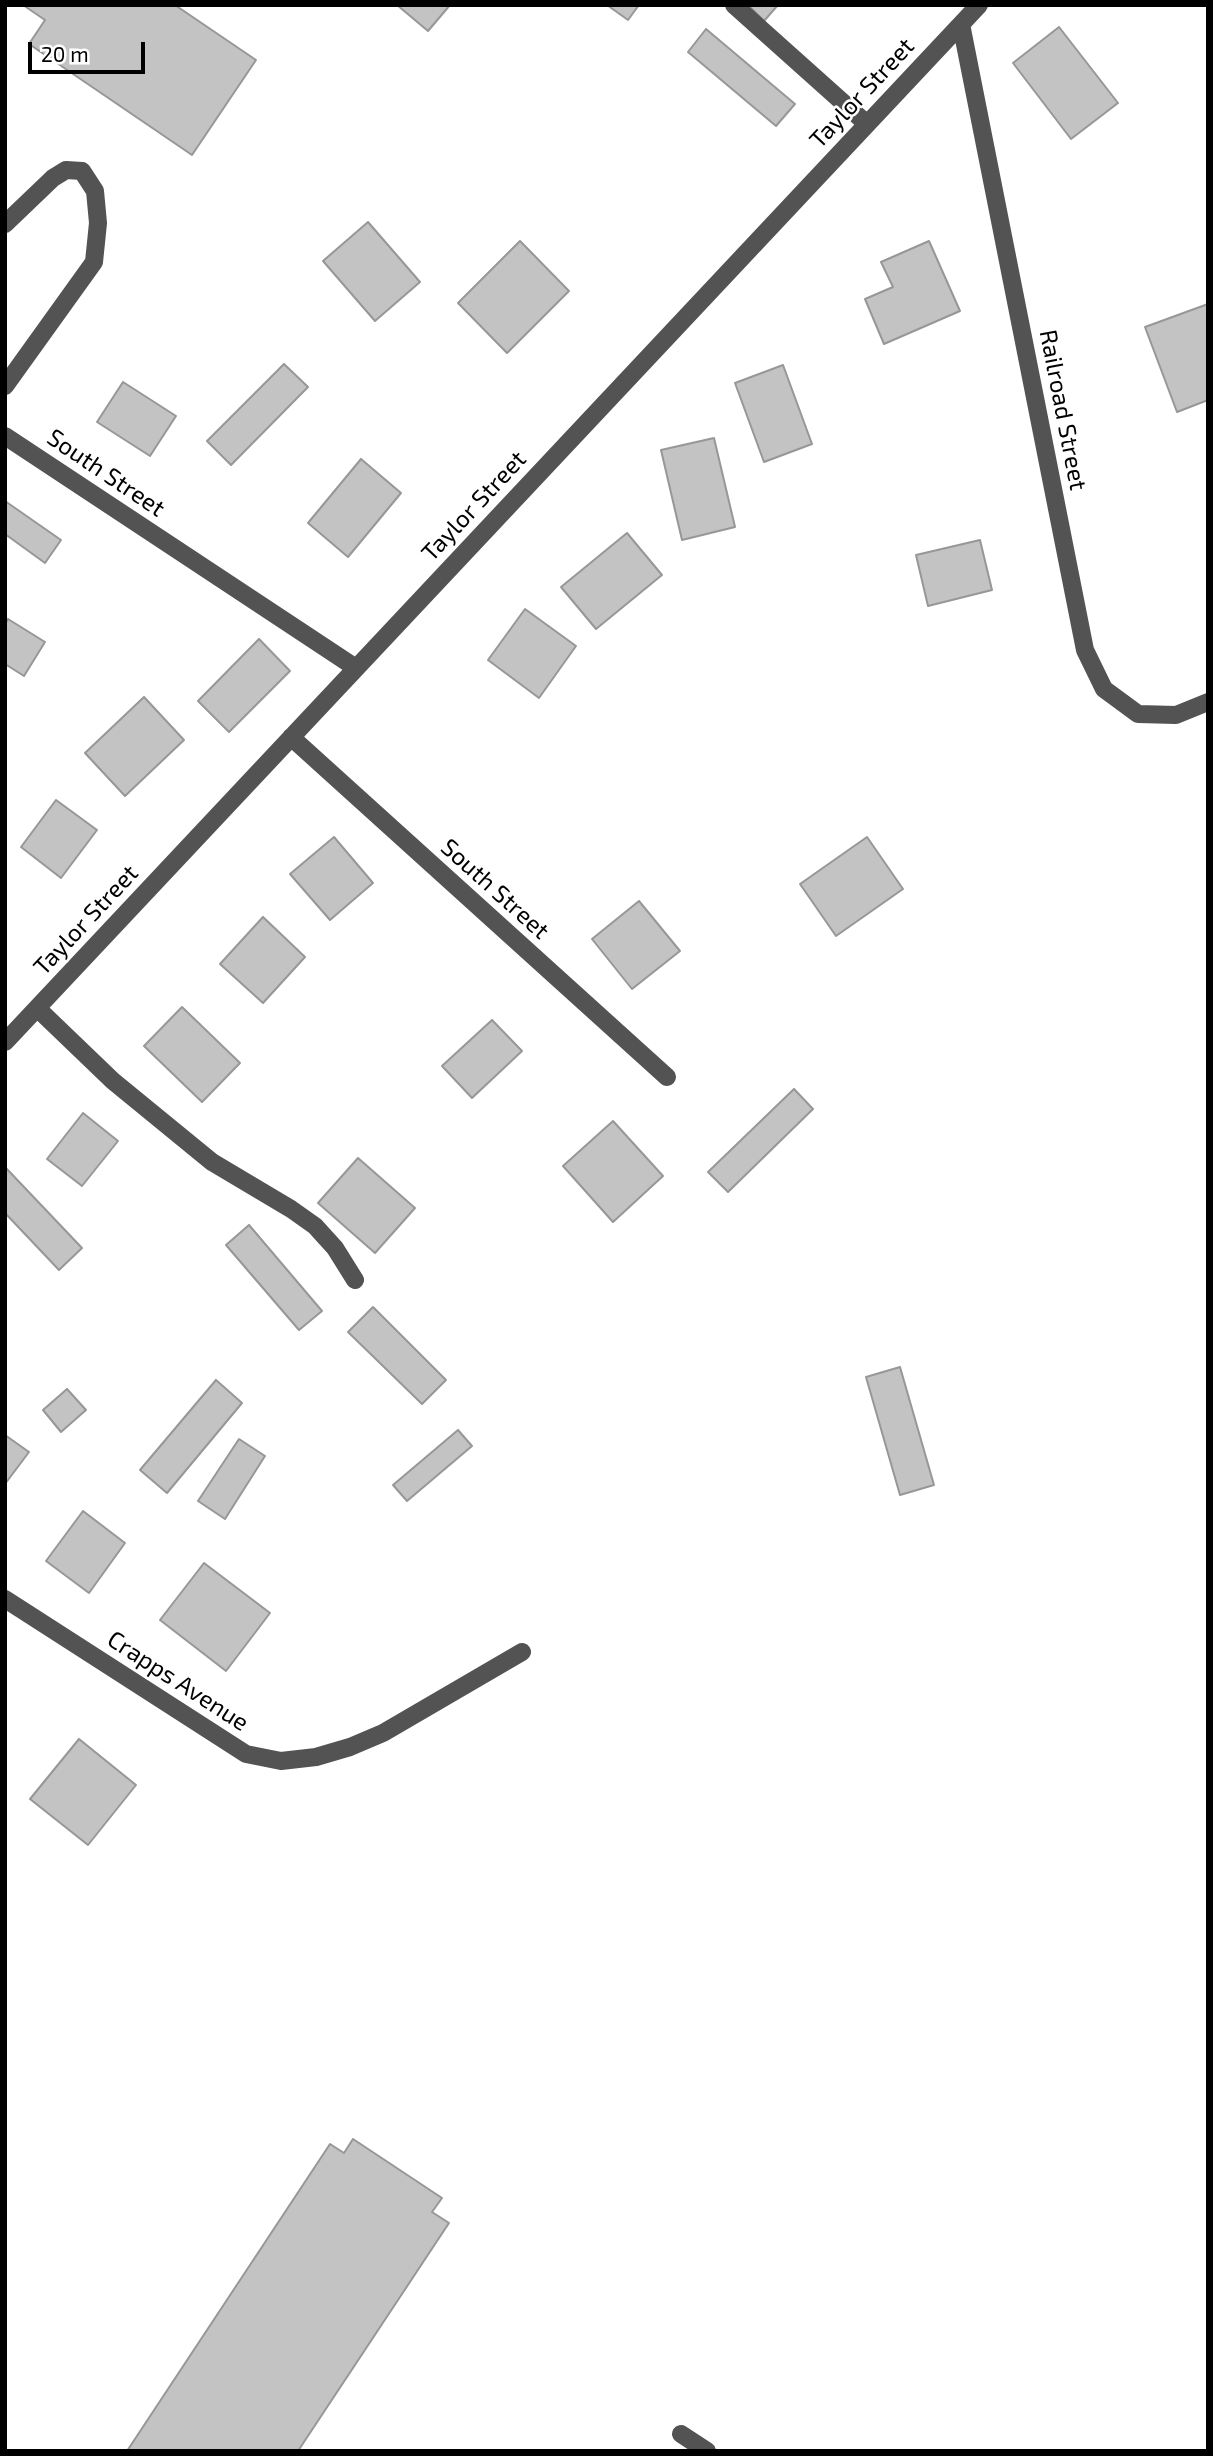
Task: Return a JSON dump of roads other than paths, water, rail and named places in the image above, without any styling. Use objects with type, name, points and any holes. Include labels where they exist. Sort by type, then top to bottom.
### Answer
[{"type":"street","points":[[734,5],[867,124]]},
{"type":"street","name":"Taylor Street","points":[[5,1042],[979,5]]},
{"type":"street","name":"Railroad Street","points":[[961,24],[1085,650],[1104,689],[1138,714],[1176,715],[1208,702]]},
{"type":"street","points":[[5,225],[53,178],[66,170],[82,171],[94,191],[98,223],[94,262],[5,386]]},
{"type":"street","name":"South Street","points":[[5,436],[356,668]]},
{"type":"street","name":"South Street","points":[[291,737],[667,1077]]},
{"type":"street","points":[[37,1008],[113,1082],[212,1162],[315,1226],[335,1248],[355,1280]]},
{"type":"street","name":"Crapps Avenue","points":[[5,1599],[246,1754],[281,1761],[316,1757],[383,1733],[522,1653]]},
{"type":"street","points":[[681,2434],[707,2451]]}]
